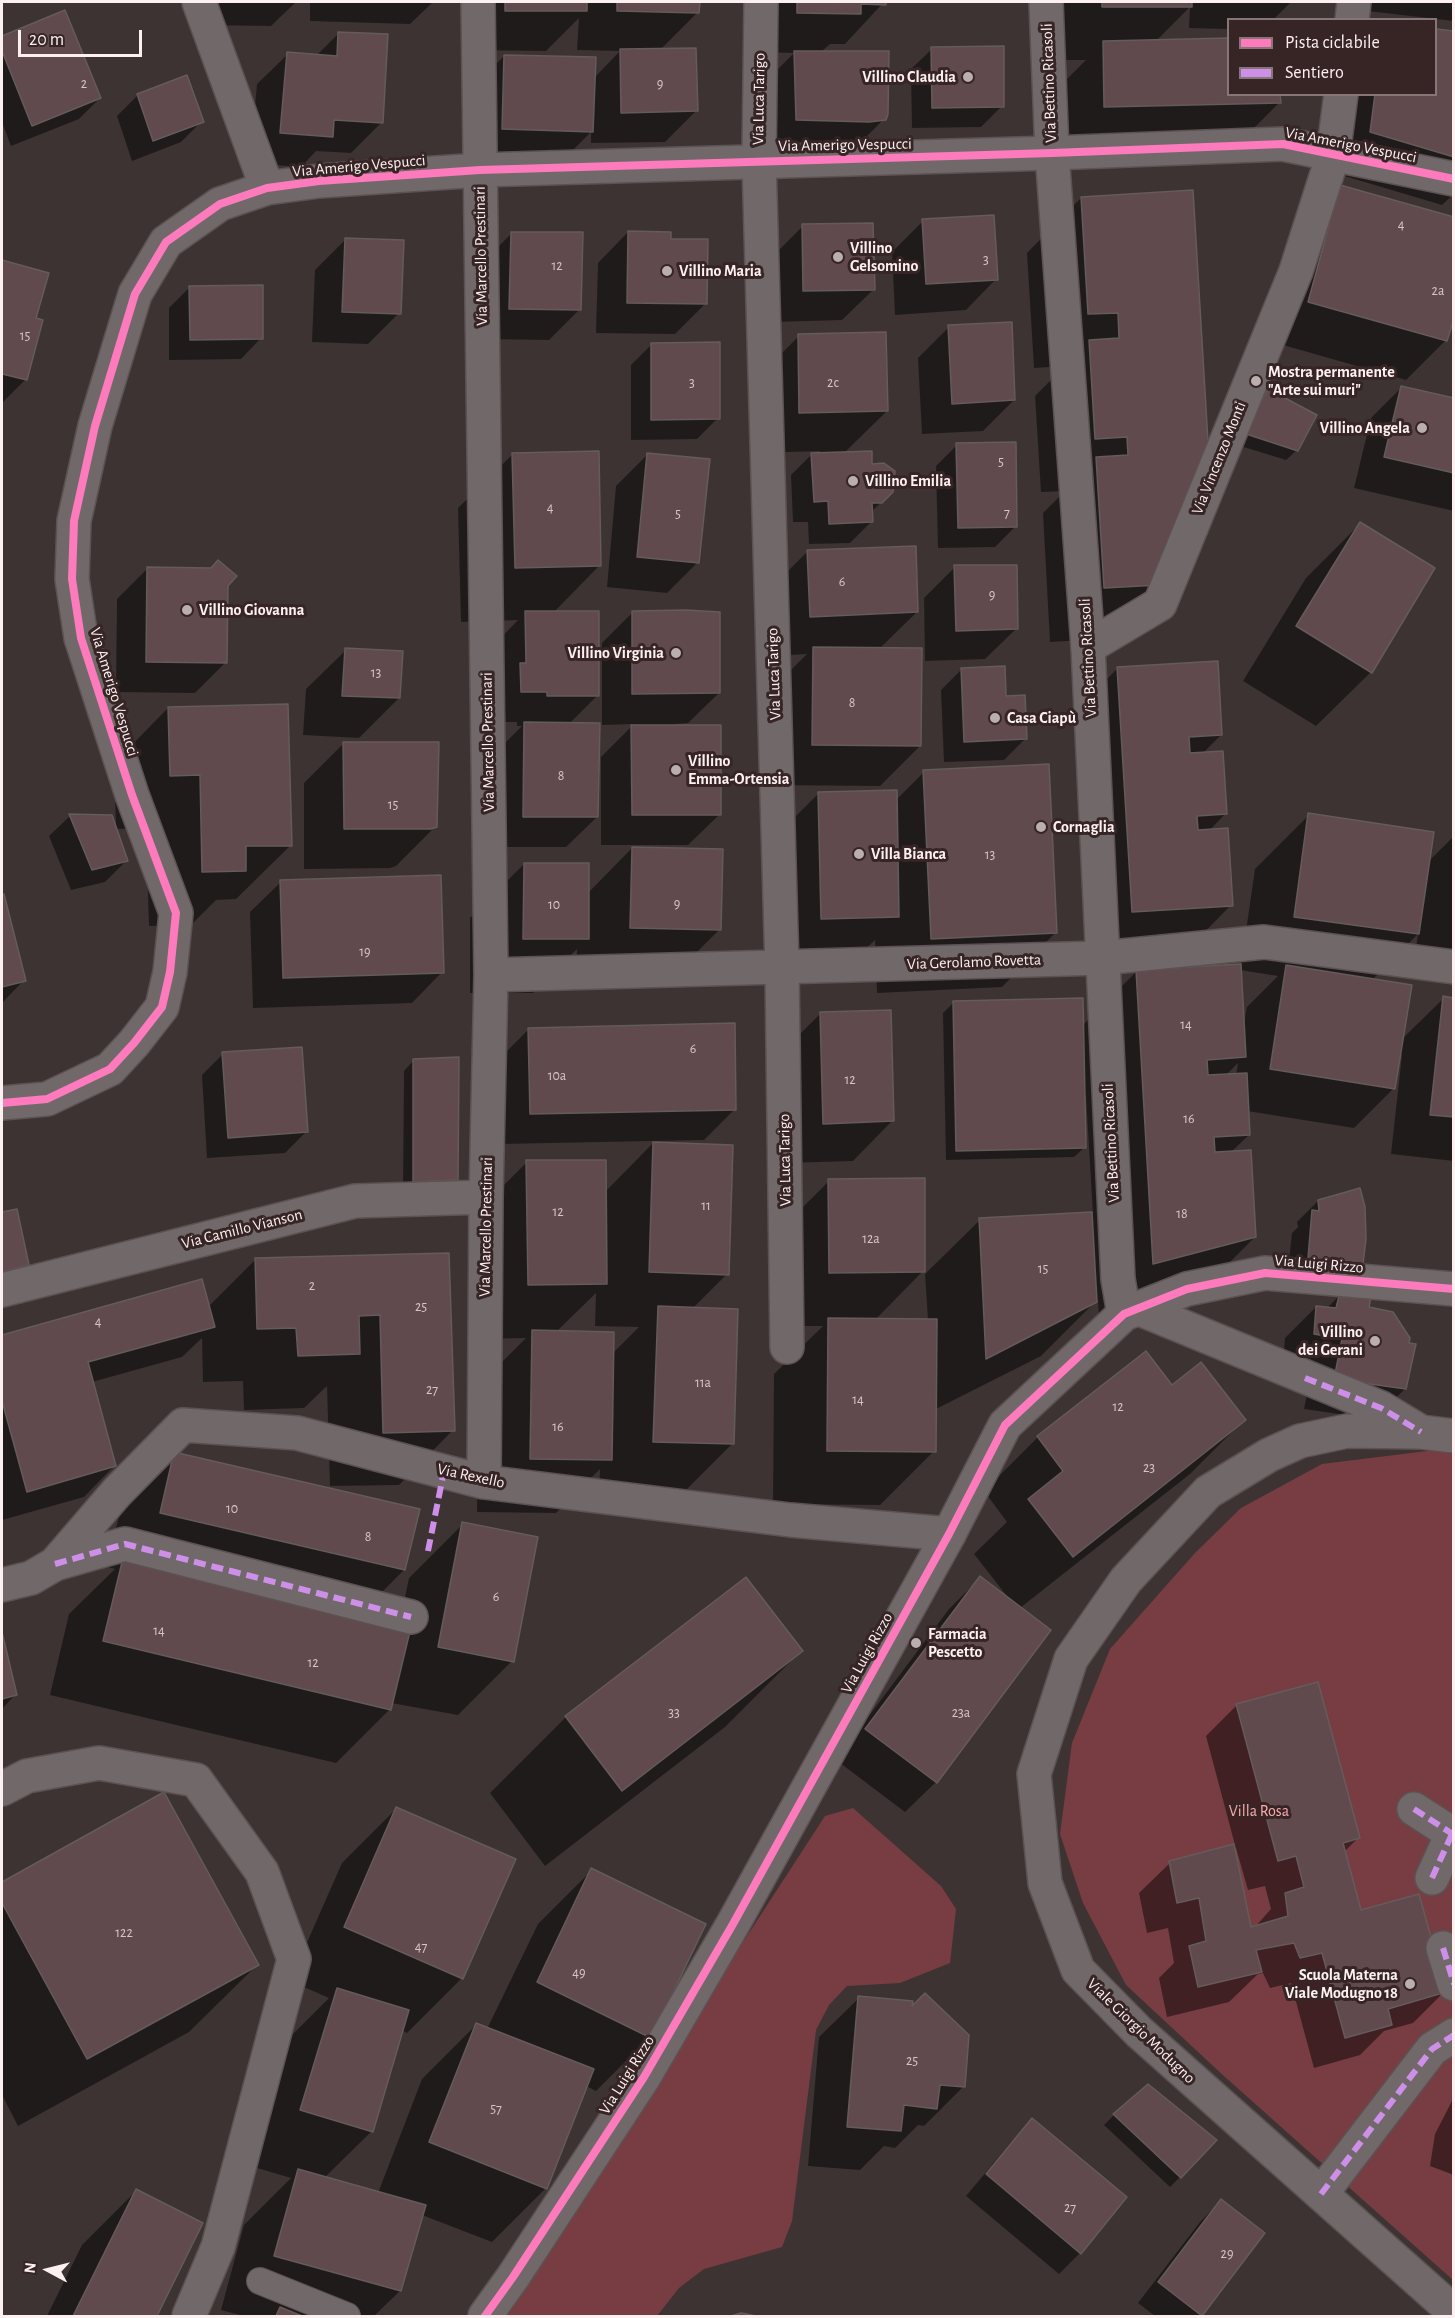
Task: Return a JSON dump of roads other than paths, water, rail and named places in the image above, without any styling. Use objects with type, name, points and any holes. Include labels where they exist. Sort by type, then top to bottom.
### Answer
[{"type":"street","points":[[199,2],[267,188]]},
{"type":"street","name":"Via Marcello Prestinari","points":[[478,2],[491,975],[486,1197],[484,1482]]},
{"type":"street","name":"Via Luca Tarigo","points":[[761,2],[759,161],[782,968],[787,1347]]},
{"type":"street","name":"Via Bettino Ricasoli","points":[[1046,2],[1052,153],[1088,647],[1118,1279],[1132,1311]]},
{"type":"street","points":[[1352,18],[1354,2]]},
{"type":"street","name":"Via Vincenzo Monti","points":[[1088,647],[1160,604],[1296,271],[1333,155],[1341,96]]},
{"type":"street","name":"Via Amerigo Vespucci","points":[[2,1103],[47,1100],[110,1069],[162,1007],[170,972],[176,913],[132,795],[81,638],[72,579],[74,521],[95,426],[135,294],[166,242],[219,204],[267,188],[319,181],[480,170],[1283,144],[1454,179]]},
{"type":"street","name":"Via Gerolamo Rovetta","points":[[491,975],[1102,958],[1264,942],[1454,967]]},
{"type":"street","name":"Via Camillo Vianson","points":[[2,1290],[355,1201],[486,1197]]},
{"type":"street","name":"Via Luigi Rizzo","points":[[485,2316],[644,2077],[733,1924],[949,1534],[1005,1425],[1132,1311],[1187,1289],[1264,1274],[1454,1289]]},
{"type":"street","points":[[1132,1311],[1381,1408],[1421,1432]]},
{"type":"street","name":"Via Rexello","points":[[55,1564],[117,1492],[183,1425],[297,1433],[484,1482],[790,1520],[949,1534]]},
{"type":"street","name":"Viale Giorgio Modugno","points":[[1454,1436],[1421,1432],[1347,1431],[1300,1441],[1269,1455],[1208,1492],[1126,1580],[1071,1659],[1034,1774],[1045,1883],[1078,1970],[1139,2032],[1454,2312]]},
{"type":"street","name":"Via Rexello","points":[[2,1585],[31,1578],[55,1564],[125,1545],[411,1617]]},
{"type":"street","points":[[2,1790],[27,1776],[99,1763],[196,1780],[262,1872],[294,1959],[218,2247],[189,2316]]},
{"type":"street","points":[[1414,1809],[1453,1834],[1432,1878]]},
{"type":"street","points":[[1443,1948],[1454,1984]]},
{"type":"street","points":[[1321,2194],[1432,2049],[1454,2036]]},
{"type":"lane","points":[[260,2280],[347,2316]]},
{"type":"place","name":"Villino Claudia","points":[[968,77]]},
{"type":"place","name":"Villino Gelsomino","points":[[838,257]]},
{"type":"place","name":"Villino Maria","points":[[667,271]]},
{"type":"place","name":"Mostra permanente \"Arte sui muri\"","points":[[1256,381]]},
{"type":"place","name":"Villino Angela","points":[[1422,428]]},
{"type":"place","name":"Villino Emilia","points":[[853,481]]},
{"type":"place","name":"Villino Giovanna","points":[[187,610]]},
{"type":"place","name":"Villino Virginia","points":[[676,653]]},
{"type":"place","name":"Casa Ciapù","points":[[995,718]]},
{"type":"place","name":"Villino Emma-Ortensia","points":[[676,770]]},
{"type":"place","name":"Cornaglia","points":[[1041,827]]},
{"type":"place","name":"Villa Bianca","points":[[859,854]]},
{"type":"place","name":"Villino dei Gerani","points":[[1375,1341]]},
{"type":"place","name":"Farmacia Pescetto","points":[[916,1643]]},
{"type":"place","name":"Scuola Materna Viale Modugno 18","points":[[1410,1984]]},
{"type":"park label","name":"Villa Rosa","points":[[1259,1811]]}]
